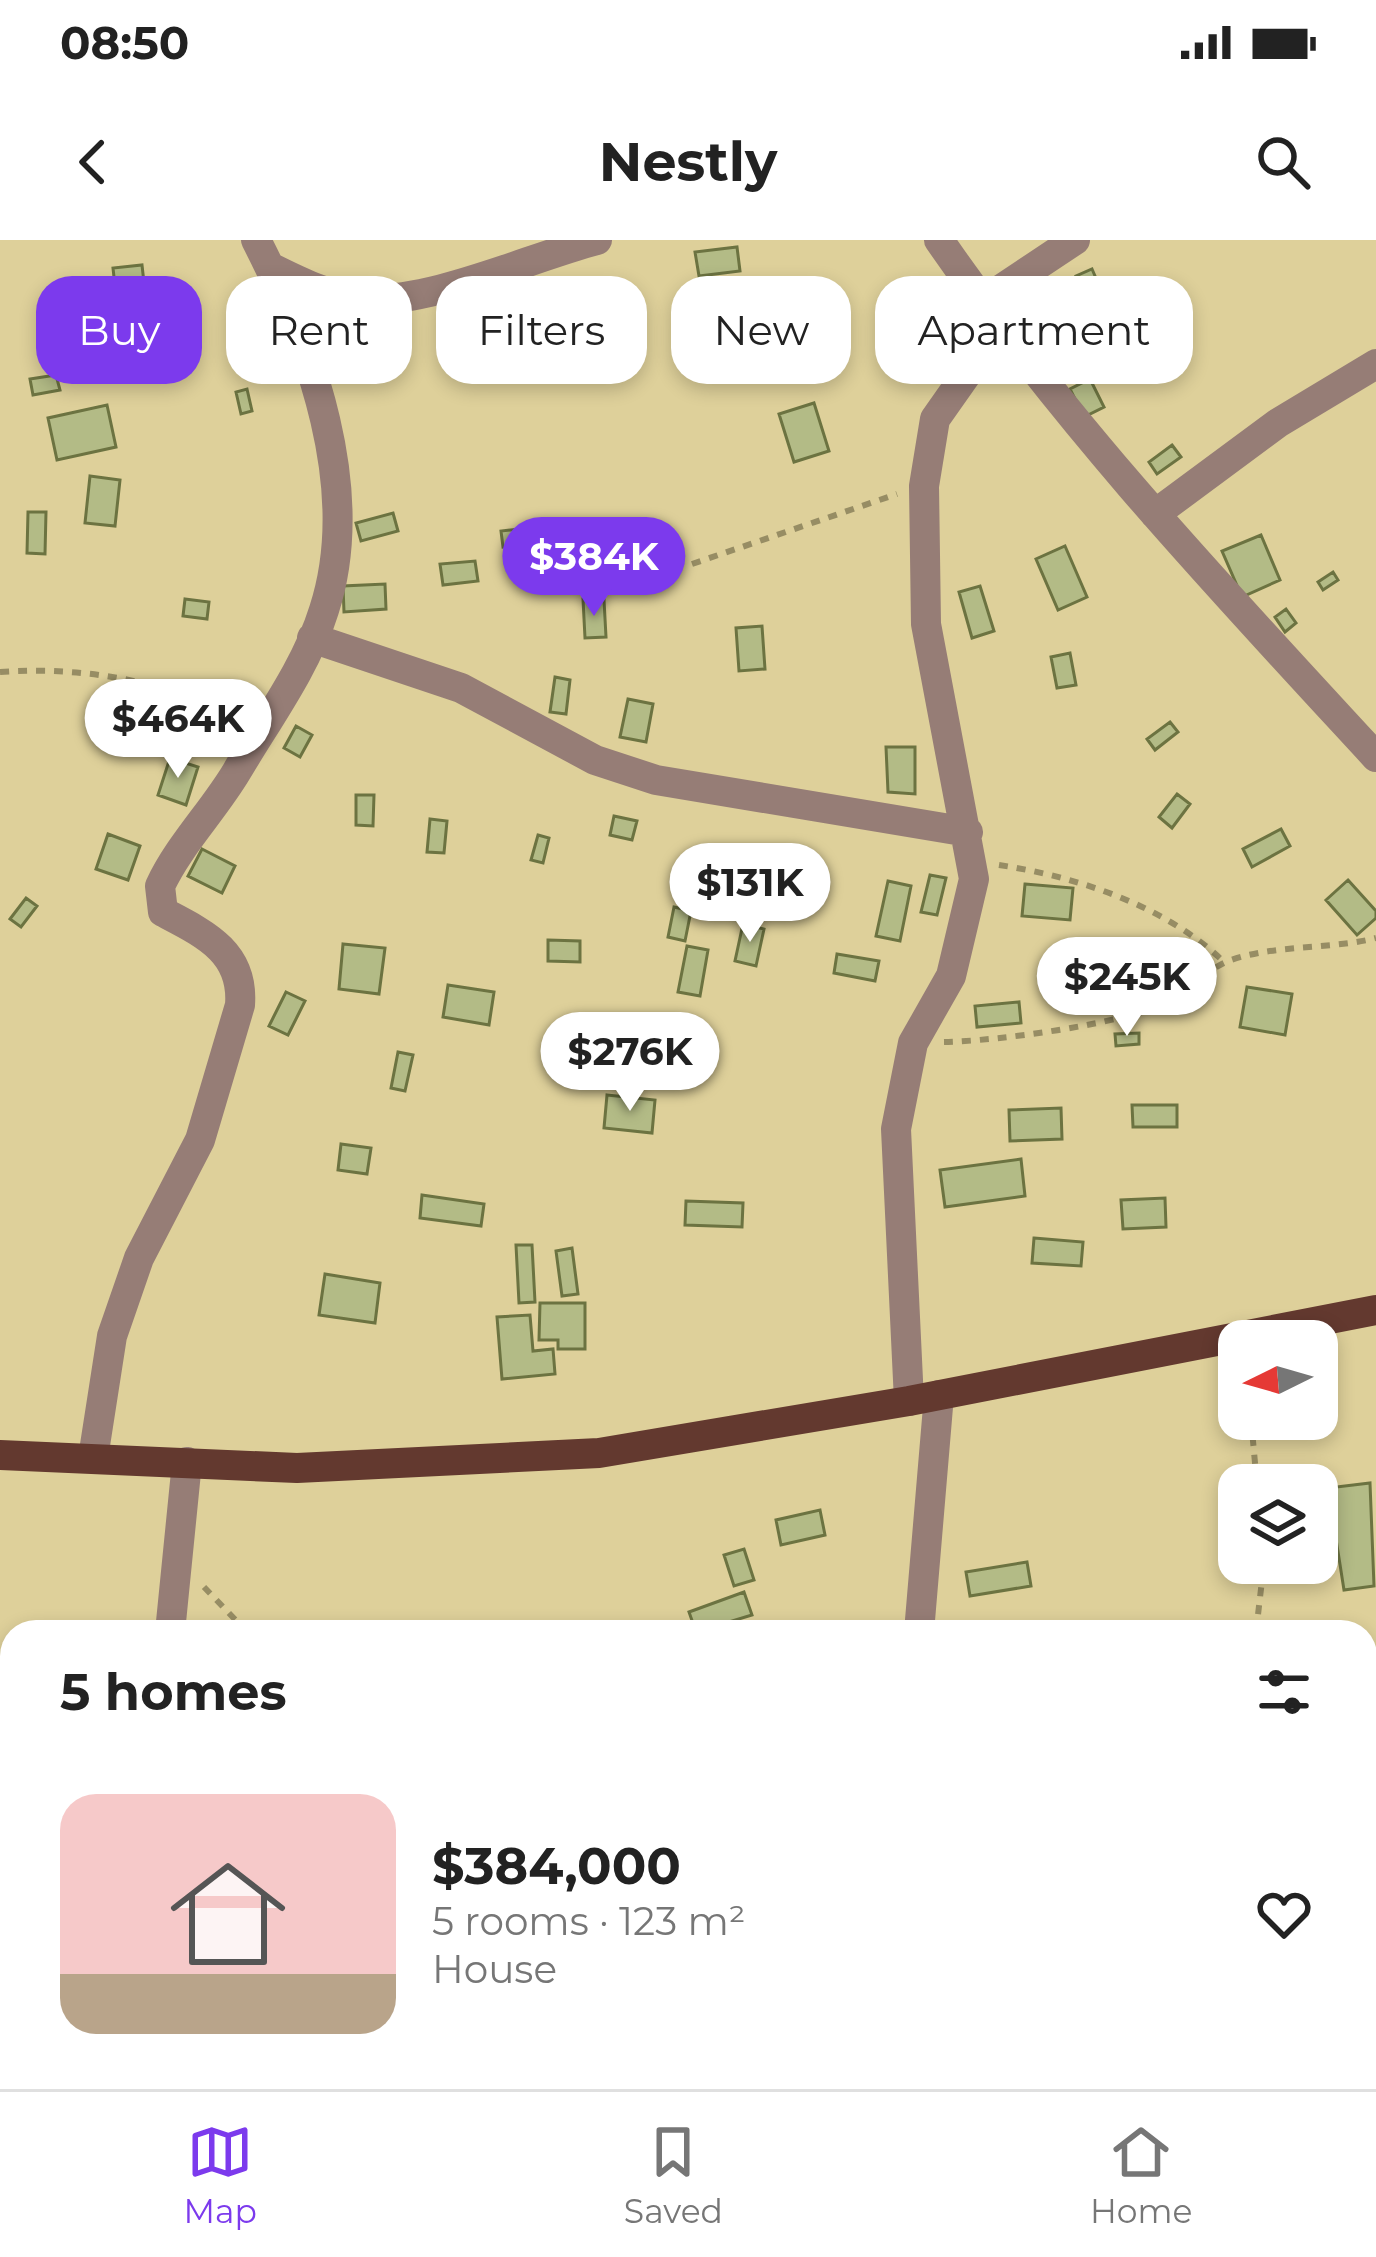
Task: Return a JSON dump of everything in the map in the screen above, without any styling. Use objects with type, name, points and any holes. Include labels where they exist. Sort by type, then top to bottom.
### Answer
[{"type":"main road","points":[[0,1455],[297,1468],[599,1453],[924,1398],[1376,1310]]},
{"type":"street","points":[[263,254],[324,291],[361,299],[430,290],[597,240]]},
{"type":"street","points":[[939,240],[964,276]]},
{"type":"street","points":[[1021,276],[1075,240]]},
{"type":"street","points":[[93,1459],[112,1336],[139,1258],[200,1140],[240,1005],[242,985],[232,958],[200,929],[163,912],[160,886],[264,725],[311,638],[333,573],[332,475],[323,403],[263,254]]},
{"type":"street","points":[[1155,514],[1278,423],[1376,364]]},
{"type":"street","points":[[920,1620],[924,1398],[896,1129],[914,1043],[951,976],[974,878],[926,624],[924,486],[934,419],[959,384]]},
{"type":"street","points":[[1046,384],[1155,514],[1376,757]]},
{"type":"street","points":[[311,638],[461,688],[595,760],[656,780],[970,846]]},
{"type":"street","points":[[171,1620],[187,1462]]},
{"type":"path","points":[[692,564],[924,486]]},
{"type":"path","points":[[0,672],[77,669],[131,677],[188,693],[264,725]]},
{"type":"path","points":[[970,846],[1097,888],[1198,937],[1224,962]]},
{"type":"path","points":[[914,1043],[1003,1040],[1144,1010],[1168,1003],[1224,962],[1267,949],[1337,946],[1376,938]]},
{"type":"path","points":[[177,1558],[236,1620]]},
{"type":"path","points":[[1257,1620],[1262,1584]]},
{"type":"building","points":[[737,247],[740,271],[699,276],[695,252]]},
{"type":"building","points":[[142,265],[143,276],[114,276],[113,268]]},
{"type":"building","points":[[36,378],[36,384],[58,384],[60,390],[33,395],[30,379]]},
{"type":"building","points":[[1092,384],[1104,407],[1084,417],[1070,389]]},
{"type":"building","points":[[247,389],[252,411],[241,414],[236,392]]},
{"type":"building","points":[[814,403],[829,451],[794,462],[779,414]]},
{"type":"building","points":[[107,405],[116,447],[57,460],[48,418]]},
{"type":"building","points":[[1172,445],[1181,457],[1157,474],[1149,462]]},
{"type":"building","points":[[90,476],[120,480],[115,526],[85,523]]},
{"type":"building","points":[[28,512],[46,512],[45,554],[27,553]]},
{"type":"building","points":[[393,513],[398,531],[361,541],[356,523]]},
{"type":"building","points":[[541,527],[543,542],[503,547],[501,531]]},
{"type":"building","points":[[1261,535],[1280,580],[1242,597],[1222,551]]},
{"type":"building","points":[[1065,546],[1087,597],[1058,610],[1036,559]]},
{"type":"building","points":[[475,561],[478,581],[443,585],[440,564]]},
{"type":"building","points":[[1333,572],[1338,580],[1323,590],[1318,582]]},
{"type":"building","points":[[385,584],[386,609],[344,612],[343,586]]},
{"type":"building","points":[[980,586],[994,631],[972,638],[959,592]]},
{"type":"building","points":[[185,599],[209,602],[207,619],[183,616]]},
{"type":"building","points":[[583,599],[604,600],[606,637],[585,638]]},
{"type":"building","points":[[1286,609],[1296,623],[1285,632],[1275,617]]},
{"type":"building","points":[[762,626],[765,669],[739,671],[736,628]]},
{"type":"building","points":[[1070,653],[1076,685],[1057,688],[1051,657]]},
{"type":"building","points":[[555,677],[570,680],[566,714],[550,712]]},
{"type":"building","points":[[628,699],[653,704],[646,742],[620,737]]},
{"type":"building","points":[[1170,722],[1178,732],[1155,750],[1147,739]]},
{"type":"building","points":[[296,726],[312,735],[300,757],[284,748]]},
{"type":"building","points":[[886,747],[915,747],[915,794],[888,792]]},
{"type":"building","points":[[170,758],[198,767],[186,805],[158,795]]},
{"type":"building","points":[[1177,794],[1190,804],[1172,828],[1159,817]]},
{"type":"building","points":[[356,795],[374,795],[373,826],[356,825]]},
{"type":"building","points":[[614,816],[637,821],[632,840],[610,835]]},
{"type":"building","points":[[430,819],[447,821],[444,853],[427,852]]},
{"type":"building","points":[[1281,829],[1290,846],[1252,867],[1243,849]]},
{"type":"building","points":[[108,834],[140,846],[128,880],[96,869]]},
{"type":"building","points":[[538,835],[549,838],[543,863],[531,860]]},
{"type":"building","points":[[202,849],[235,866],[222,893],[188,876]]},
{"type":"building","points":[[930,875],[946,878],[937,915],[921,912]]},
{"type":"building","points":[[1348,880],[1376,911],[1376,918],[1357,935],[1326,900]]},
{"type":"building","points":[[888,881],[911,886],[900,941],[876,936]]},
{"type":"building","points":[[1025,884],[1073,888],[1070,920],[1022,916]]},
{"type":"building","points":[[26,898],[37,906],[21,927],[10,919]]},
{"type":"building","points":[[674,907],[691,911],[685,941],[668,937]]},
{"type":"building","points":[[743,924],[764,929],[756,966],[735,961]]},
{"type":"building","points":[[548,940],[580,941],[580,962],[548,961]]},
{"type":"building","points":[[343,944],[385,948],[379,994],[339,989]]},
{"type":"building","points":[[687,946],[708,950],[700,996],[678,992]]},
{"type":"building","points":[[837,954],[879,961],[875,981],[834,973]]},
{"type":"building","points":[[448,985],[494,992],[489,1025],[443,1017]]},
{"type":"building","points":[[1247,987],[1292,994],[1285,1035],[1240,1027]]},
{"type":"building","points":[[286,992],[305,1001],[288,1035],[269,1026]]},
{"type":"building","points":[[1019,1002],[1021,1023],[977,1027],[975,1006]]},
{"type":"building","points":[[1139,1033],[1139,1044],[1116,1046],[1115,1034]]},
{"type":"building","points":[[398,1052],[413,1055],[405,1091],[391,1088]]},
{"type":"building","points":[[607,1095],[655,1100],[652,1133],[604,1128]]},
{"type":"building","points":[[1132,1105],[1177,1105],[1177,1127],[1133,1127]]},
{"type":"building","points":[[1061,1108],[1062,1139],[1010,1141],[1009,1110]]},
{"type":"building","points":[[341,1144],[371,1148],[367,1174],[338,1170]]},
{"type":"building","points":[[1021,1159],[1025,1196],[945,1207],[940,1170]]},
{"type":"building","points":[[422,1195],[484,1204],[481,1226],[420,1218]]},
{"type":"building","points":[[1165,1198],[1166,1227],[1123,1229],[1121,1200]]},
{"type":"building","points":[[686,1201],[743,1203],[742,1227],[685,1225]]},
{"type":"building","points":[[1034,1238],[1083,1242],[1081,1266],[1032,1263]]},
{"type":"building","points":[[516,1245],[532,1245],[535,1302],[519,1303]]},
{"type":"building","points":[[572,1248],[578,1294],[562,1296],[556,1251]]},
{"type":"building","points":[[325,1274],[380,1283],[375,1323],[319,1315]]},
{"type":"building","points":[[540,1303],[585,1303],[585,1349],[558,1349],[558,1340],[539,1340]]},
{"type":"building","points":[[530,1315],[533,1351],[553,1349],[555,1374],[502,1379],[497,1317]]},
{"type":"building","points":[[1370,1483],[1374,1586],[1344,1590],[1338,1552],[1338,1487]]},
{"type":"building","points":[[820,1510],[825,1535],[781,1545],[776,1520]]},
{"type":"building","points":[[744,1549],[754,1580],[734,1586],[724,1555]]},
{"type":"building","points":[[1027,1562],[1031,1586],[970,1596],[966,1572]]},
{"type":"building","points":[[744,1592],[752,1615],[736,1620],[692,1620],[689,1612]]}]
